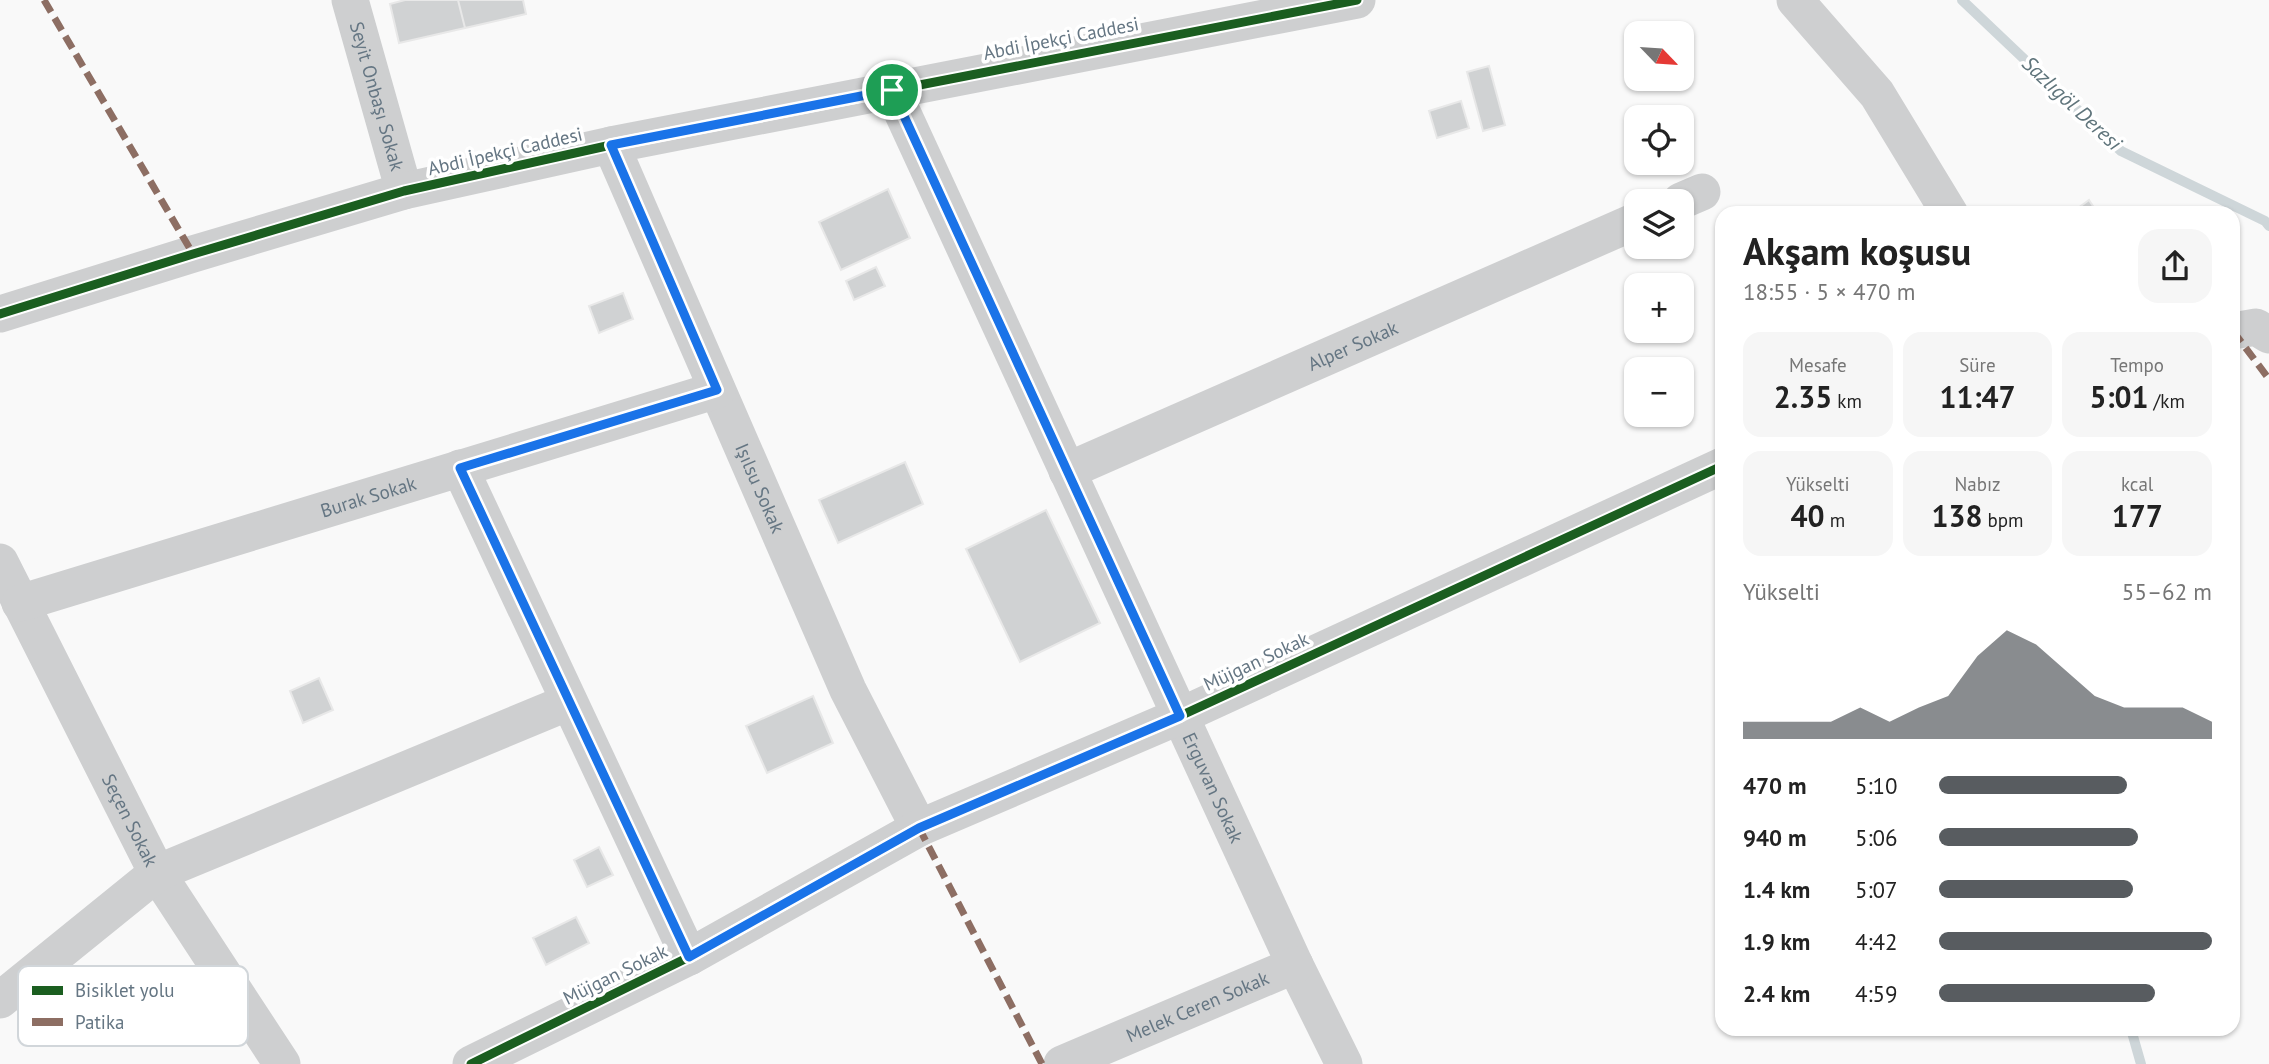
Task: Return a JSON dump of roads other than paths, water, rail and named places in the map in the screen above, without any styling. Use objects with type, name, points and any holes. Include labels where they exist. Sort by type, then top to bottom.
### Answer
[{"type":"street","name":"Seyit Onbaşı Sokak","points":[[350,0],[404,191]]},
{"type":"street","name":"Abdi İpekçi Caddesi","points":[[0,314],[404,191],[611,145],[1357,0]]},
{"type":"street","points":[[1795,0],[1877,94],[1946,206]]},
{"type":"street","name":"Erguvan Sokak","points":[[892,90],[1295,965],[1344,1064]]},
{"type":"street","name":"Işılsu Sokak","points":[[611,145],[848,690],[919,828]]},
{"type":"street","name":"Alper Sokak","points":[[1067,471],[1624,226]]},
{"type":"street","name":"Burak Sokak","points":[[20,603],[717,390]]},
{"type":"street","points":[[460,468],[689,957]]},
{"type":"street","name":"Müjgan Sokak","points":[[471,1064],[689,957],[919,828],[1180,716],[1715,469]]},
{"type":"street","name":"Seçen Sokak","points":[[0,562],[157,873],[218,966]]},
{"type":"street","points":[[42,966],[157,873],[569,702]]},
{"type":"street","name":"Melek Ceren Sokak","points":[[1062,1064],[1295,965]]},
{"type":"street","points":[[0,1000],[18,985]]},
{"type":"street","name":"Seçen Sokak","points":[[248,1012],[282,1064]]},
{"type":"waterway","name":"Sazlıgöl Deresi","points":[[1962,0],[2121,151],[2234,206]]},
{"type":"waterway","name":"Sazlıgöl Deresi","points":[[2240,209],[2265,221],[2269,226]]},
{"type":"waterway","points":[[2133,1036],[2141,1064]]}]
